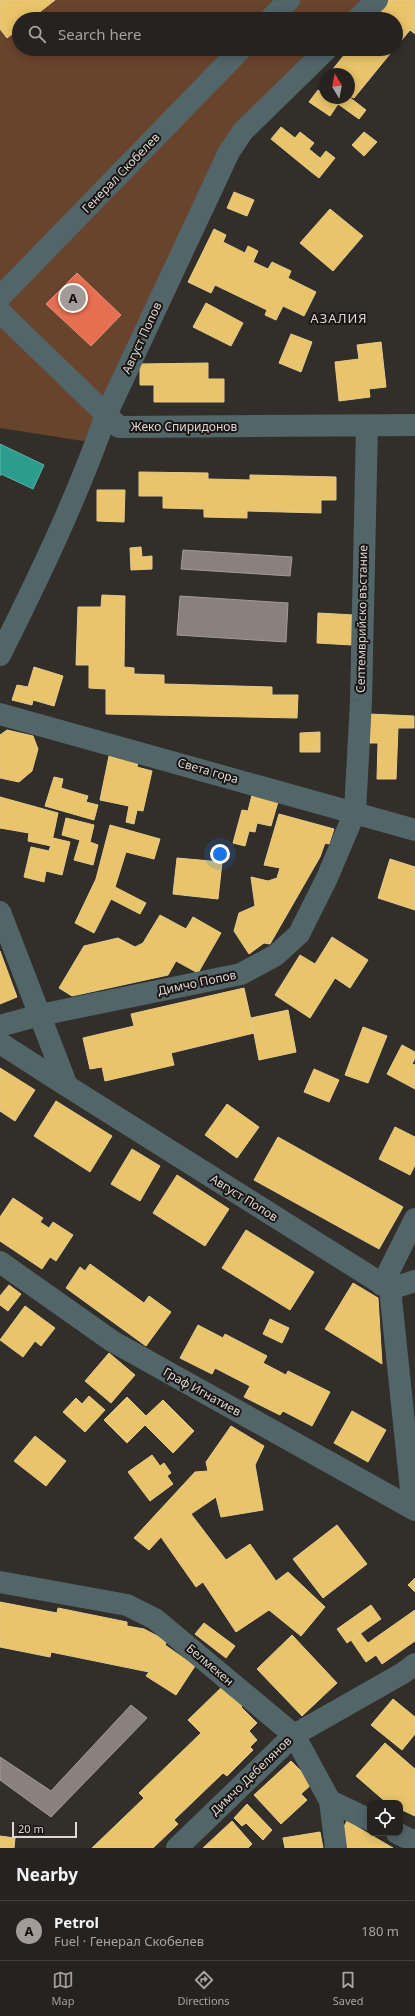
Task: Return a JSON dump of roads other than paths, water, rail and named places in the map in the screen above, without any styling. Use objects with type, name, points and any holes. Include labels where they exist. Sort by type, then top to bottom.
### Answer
[{"type":"street","points":[[277,12],[289,0]]},
{"type":"street","points":[[364,12],[377,0]]},
{"type":"street","name":"Генерал Скобелев","points":[[0,297],[234,56]]},
{"type":"street","name":"Август Попов","points":[[0,655],[42,573],[96,443],[106,415],[229,152],[243,131],[320,56]]},
{"type":"street","name":"Жеко Спиридонов","points":[[0,312],[119,427],[415,425]]},
{"type":"street","name":"Септемврийско въстание","points":[[355,812],[361,701],[366,426]]},
{"type":"street","name":"Света гора","points":[[0,714],[415,830]]},
{"type":"street","name":"Димчо Попов","points":[[0,1026],[40,1015],[241,974],[276,955],[299,934],[327,878],[355,812]]},
{"type":"street","points":[[0,912],[67,1086]]},
{"type":"street","name":"Август Попов","points":[[0,1043],[386,1287]]},
{"type":"street","points":[[414,1510],[386,1287],[415,1219]]},
{"type":"street","name":"Граф Игнатиев","points":[[0,1262],[112,1341],[414,1510]]},
{"type":"street","points":[[386,1287],[415,1281]]},
{"type":"street","name":"Белмекен","points":[[0,1582],[127,1605],[154,1619],[294,1735],[330,1801],[336,1848]]},
{"type":"street","name":"Димчо Дебелянов","points":[[177,1848],[294,1735],[403,1674],[415,1664]]},
{"type":"street","points":[[330,1801],[367,1819]]},
{"type":"street","points":[[403,1836],[415,1842]]},
{"type":"place","name":"Petrol","points":[[73,298]]},
{"type":"district","name":"АЗАЛИЯ","points":[[339,318]]}]
